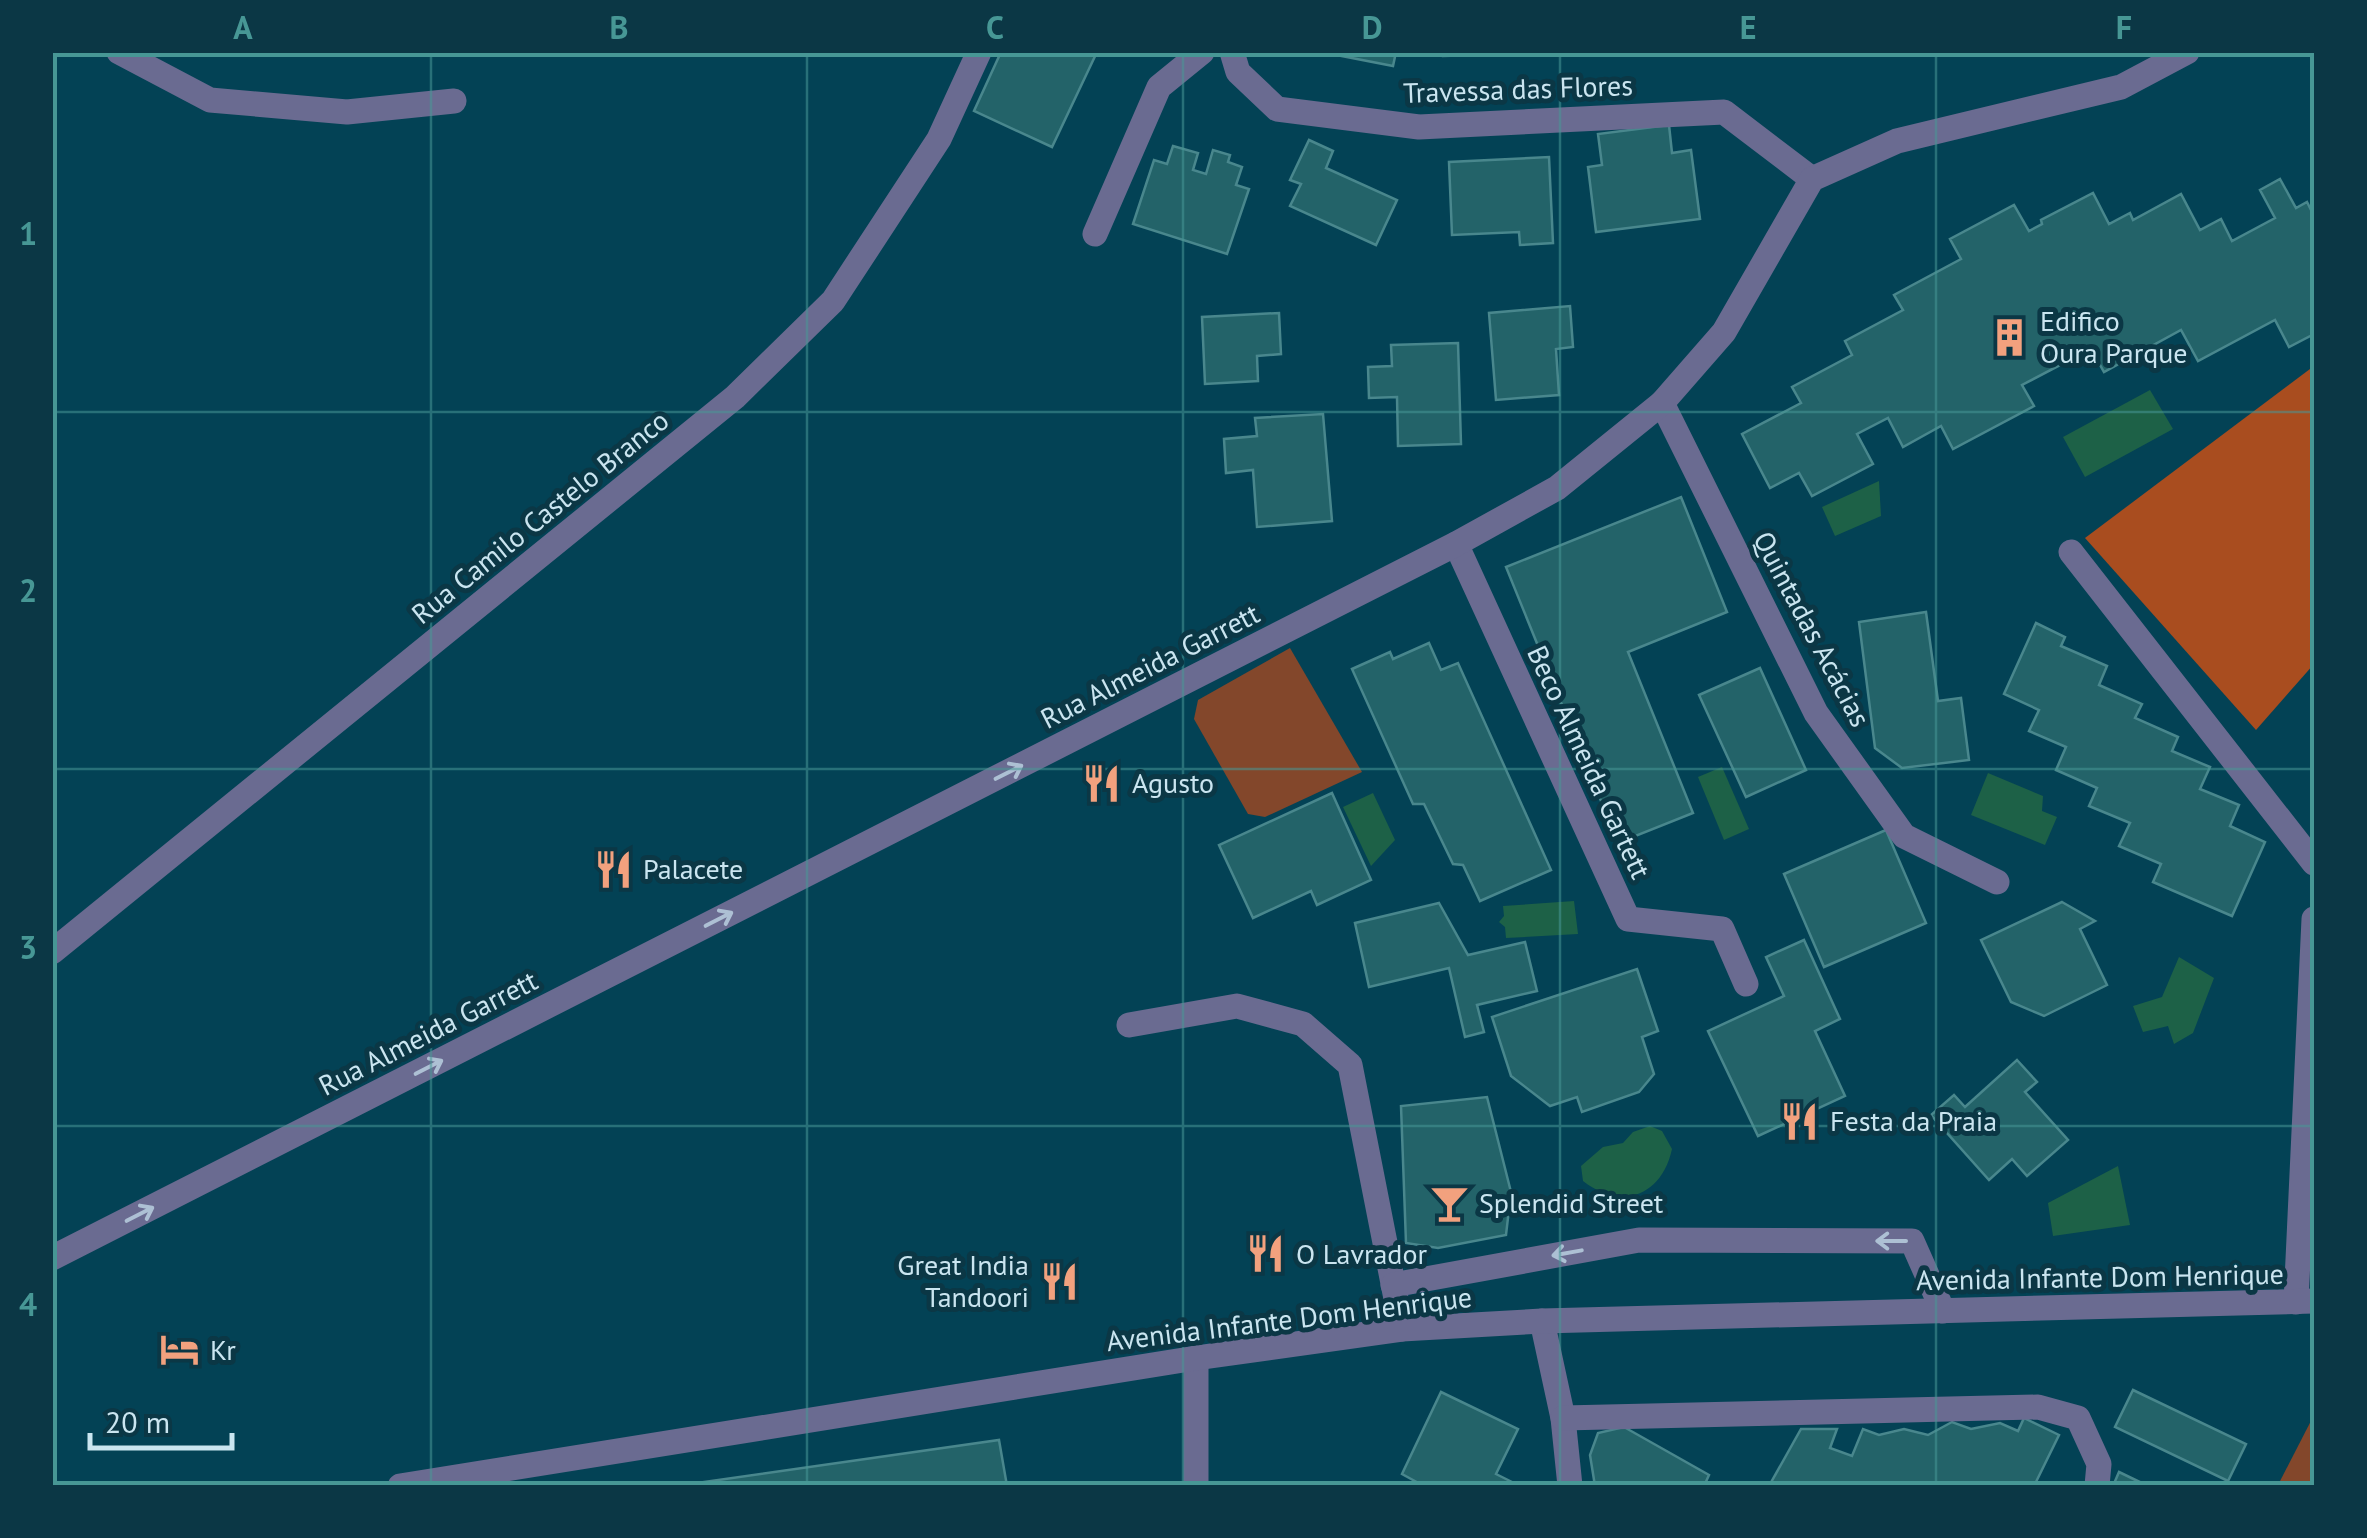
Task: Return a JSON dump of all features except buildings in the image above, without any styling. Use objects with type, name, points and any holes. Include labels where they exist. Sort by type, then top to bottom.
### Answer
[{"type":"street","points":[[119,52],[210,100],[346,112],[454,102]]},
{"type":"street","name":"Rua Camilo Castelo Branco","points":[[52,952],[749,383],[833,301],[939,138],[979,52]]},
{"type":"street","points":[[1095,234],[1159,87],[1202,52]]},
{"type":"street","name":"Travessa das Flores","points":[[1232,52],[1238,72],[1276,109],[1419,127],[1724,112],[1812,180]]},
{"type":"street","points":[[1812,180],[1896,141],[2121,87],[2187,52]]},
{"type":"street","name":"Rua Almeida Garrett","points":[[52,1258],[1456,544],[1557,488],[1662,402],[1724,332],[1812,180]]},
{"type":"street","name":"Quintadas Acácias","points":[[1662,402],[1816,713],[1904,836],[1997,882]]},
{"type":"street","name":"Beco Almeida Gartett","points":[[1456,544],[1628,919],[1722,929],[1746,984]]},
{"type":"street","points":[[2071,552],[2314,863]]},
{"type":"street","points":[[2305,1302],[2314,919]]},
{"type":"street","points":[[1129,1025],[1237,1006],[1303,1024],[1350,1064],[1402,1330]]},
{"type":"street","points":[[1393,1285],[1639,1240],[1912,1241],[1943,1311]]},
{"type":"street","name":"Avenida Infante Dom Henrique","points":[[400,1486],[482,1479],[1196,1358],[1402,1330],[1542,1321],[2305,1302]]},
{"type":"street","points":[[1542,1321],[1562,1418],[1570,1486]]},
{"type":"street","points":[[1196,1358],[1196,1486]]},
{"type":"street","points":[[1562,1418],[2038,1406],[2078,1418],[2099,1464],[2097,1486]]},
{"type":"shaded area","points":[[2314,366],[2314,664],[2256,730],[2085,538]]},
{"type":"shaded area","points":[[2150,390],[2173,429],[2085,477],[2063,437]]},
{"type":"shaded area","points":[[1879,481],[1881,516],[1835,536],[1822,507]]},
{"type":"shaded area","points":[[1290,648],[1362,772],[1265,817],[1248,814],[1194,719],[1198,700]]},
{"type":"shaded area","points":[[1722,767],[1749,829],[1724,840],[1698,777]]},
{"type":"shaded area","points":[[1988,773],[2043,796],[2042,811],[2057,817],[2045,845],[1971,815]]},
{"type":"shaded area","points":[[1373,793],[1395,840],[1371,866],[1343,807]]},
{"type":"shaded area","points":[[1574,901],[1578,934],[1506,938],[1505,927],[1499,922],[1504,916],[1503,906]]},
{"type":"shaded area","points":[[2179,957],[2214,978],[2193,1033],[2174,1044],[2168,1026],[2143,1032],[2133,1006],[2162,997]]},
{"type":"shaded area","points":[[1650,1126],[1662,1131],[1672,1149],[1667,1165],[1649,1188],[1638,1194],[1612,1195],[1583,1181],[1581,1166],[1603,1147],[1623,1143],[1633,1132]]},
{"type":"shaded area","points":[[2118,1166],[2130,1225],[2053,1236],[2048,1203]]},
{"type":"shaded area","points":[[2314,1415],[2314,1485],[2278,1485]]},
{"type":"place","name":"Edifico Oura Parque","points":[[2010,337]]},
{"type":"place","name":"Agusto","points":[[1102,783]]},
{"type":"place","name":"Palacete","points":[[613,869]]},
{"type":"place","name":"Festa da Praia","points":[[1800,1121]]},
{"type":"place","name":"Splendid Street","points":[[1449,1203]]},
{"type":"place","name":"O Lavrador","points":[[1266,1254]]},
{"type":"place","name":"Great India Tandoori","points":[[1059,1281]]},
{"type":"place","name":"Kr","points":[[180,1350]]}]
